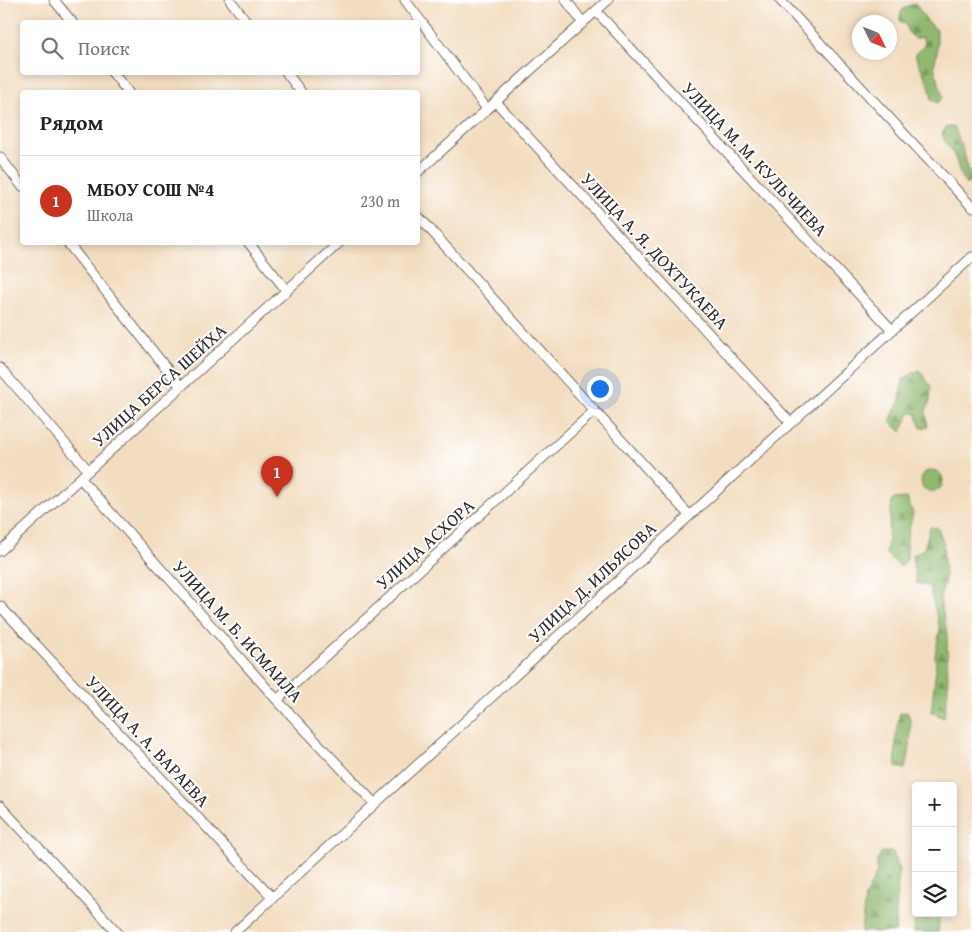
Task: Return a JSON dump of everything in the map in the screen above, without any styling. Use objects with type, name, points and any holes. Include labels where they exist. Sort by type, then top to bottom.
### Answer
[{"type":"street","points":[[54,0],[70,20]]},
{"type":"street","points":[[230,0],[245,20]]},
{"type":"street","points":[[405,0],[487,109]]},
{"type":"street","points":[[566,0],[583,22]]},
{"type":"street","points":[[420,170],[608,0]]},
{"type":"street","points":[[780,0],[972,208]]},
{"type":"street","name":"УЛИЦА М. М. КУЛЬЧИЕВА","points":[[596,11],[891,329]]},
{"type":"street","points":[[114,75],[126,90]]},
{"type":"street","points":[[288,75],[300,90]]},
{"type":"street","name":"УЛИЦА А. Я. ДОХТУКАЕВА","points":[[496,102],[790,422]]},
{"type":"street","points":[[0,157],[20,183]]},
{"type":"street","points":[[420,218],[689,515]]},
{"type":"street","points":[[69,245],[181,387]]},
{"type":"street","points":[[250,245],[287,291]]},
{"type":"street","name":"УЛИЦА БЕРСА ШЕЙХА","points":[[0,551],[337,245]]},
{"type":"street","name":"УЛИЦА Д. ИЛЬЯСОВА","points":[[235,932],[891,329],[972,257]]},
{"type":"street","points":[[0,368],[88,470]]},
{"type":"street","name":"УЛИЦА АСХОРА","points":[[277,700],[594,411]]},
{"type":"street","name":"УЛИЦА М. Б. ИСМАИЛА","points":[[80,478],[277,700],[375,804]]},
{"type":"street","name":"УЛИЦА А. А. ВАРАЕВА","points":[[0,606],[272,898]]},
{"type":"street","points":[[0,806],[118,932]]},
{"type":"green space","points":[[916,4],[927,21],[937,30],[937,53],[934,66],[943,97],[938,103],[932,100],[929,85],[915,55],[925,44],[922,37],[915,39],[908,32],[906,25],[900,21],[902,11]]},
{"type":"green space","points":[[946,127],[954,127],[962,147],[972,181],[966,185],[954,155],[943,137],[942,134]]},
{"type":"green space","points":[[919,370],[931,386],[930,401],[926,411],[928,427],[921,428],[916,413],[910,413],[901,432],[890,421],[900,400],[903,379]]},
{"type":"green space","points":[[932,470],[940,473],[943,481],[940,489],[932,492],[924,489],[921,481],[924,473]]},
{"type":"green space","points":[[907,498],[913,513],[907,538],[907,559],[901,567],[886,554],[892,499]]},
{"type":"green space","points":[[930,527],[938,528],[943,541],[945,580],[940,598],[947,634],[948,689],[944,718],[931,712],[936,669],[935,655],[940,629],[929,586],[916,583],[912,555],[924,549]]},
{"type":"green space","points":[[907,712],[911,740],[905,769],[896,767],[896,746],[900,713]]},
{"type":"green space","points":[[882,852],[893,852],[899,869],[895,932],[861,932],[865,897],[877,872],[877,861]]},
{"type":"green space","points":[[915,917],[940,917],[938,932],[914,932]]},
{"type":"place","name":"МБОУ СОШ №4","points":[[277,497]]}]
